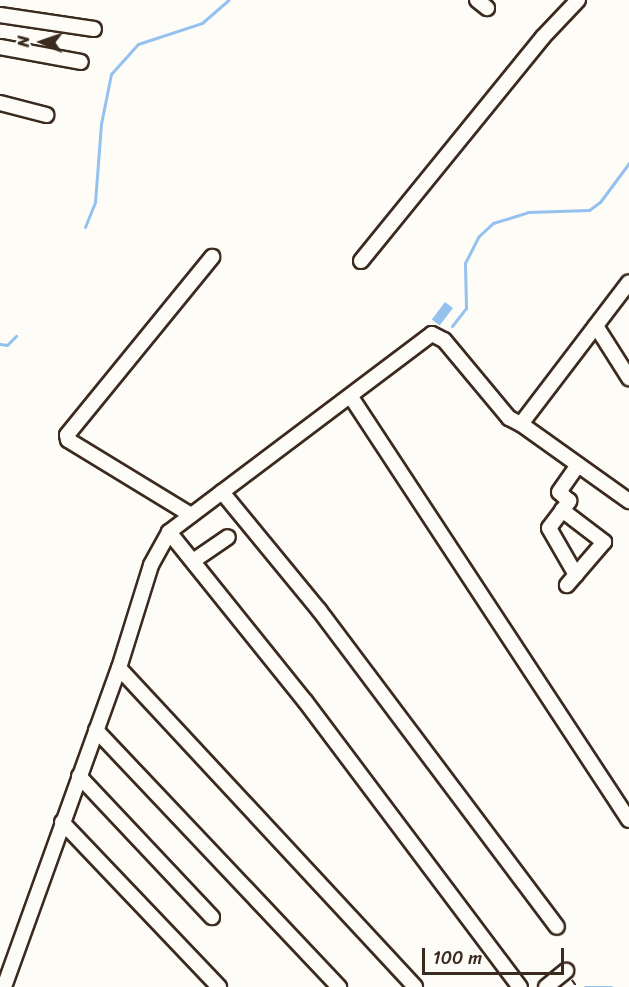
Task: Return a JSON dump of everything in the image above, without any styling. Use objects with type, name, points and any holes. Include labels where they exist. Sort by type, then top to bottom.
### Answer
[{"type":"street","points":[[361,261],[543,37],[578,0]]},
{"type":"street","points":[[0,15],[94,29]]},
{"type":"street","points":[[0,47],[81,62]]},
{"type":"street","points":[[0,103],[46,115]]},
{"type":"street","points":[[190,515],[68,440],[68,435],[212,257]]},
{"type":"street","points":[[521,424],[629,282]]},
{"type":"street","points":[[596,326],[629,378]]},
{"type":"street","points":[[8,984],[62,822],[119,668],[151,565],[169,532],[190,515],[351,397],[416,344],[436,334],[509,418],[521,424],[629,501]]},
{"type":"street","points":[[351,397],[629,820]]},
{"type":"street","points":[[562,510],[604,542],[571,580],[549,528],[562,510],[569,501],[559,492],[578,465]]},
{"type":"street","points":[[222,492],[319,610],[557,927]]},
{"type":"street","points":[[169,532],[305,701],[520,987]]},
{"type":"street","points":[[193,561],[228,537]]},
{"type":"street","points":[[119,668],[415,987]]},
{"type":"street","points":[[96,730],[339,987]]},
{"type":"street","points":[[79,776],[212,917]]},
{"type":"street","points":[[62,822],[219,987]]},
{"type":"street","points":[[546,987],[566,971]]},
{"type":"water","points":[[445,302],[453,308],[440,326],[432,320]]},
{"type":"waterway","points":[[85,227],[95,202],[101,124],[111,74],[138,44],[202,23],[228,0]]},
{"type":"waterway","points":[[452,326],[466,308],[465,263],[479,236],[493,223],[528,212],[589,210],[600,202],[629,163]]},
{"type":"waterway","points":[[0,344],[7,345],[16,336]]},
{"type":"waterway","points":[[585,987],[611,987]]}]
